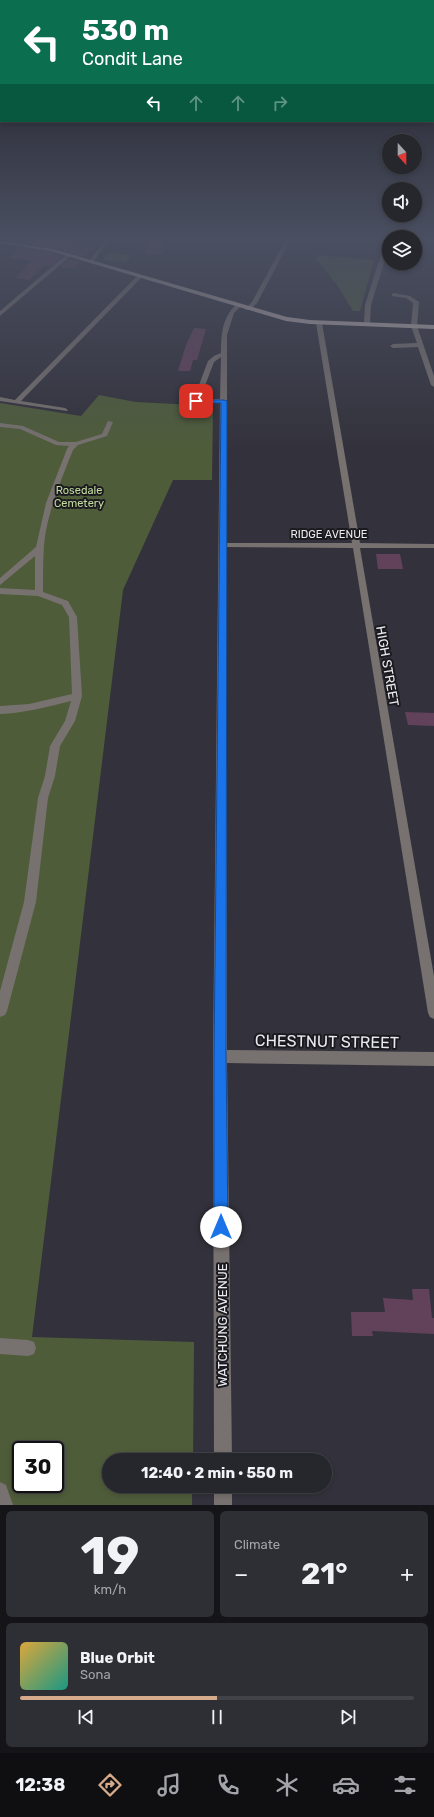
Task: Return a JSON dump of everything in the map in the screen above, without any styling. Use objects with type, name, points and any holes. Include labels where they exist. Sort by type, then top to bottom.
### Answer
[{"type":"main road","points":[[247,309],[286,320],[319,323],[434,327]]},
{"type":"street","points":[[16,402],[107,309]]},
{"type":"street","name":"WATCHUNG AVENUE","points":[[222,1453],[220,1056],[225,328],[230,312],[239,309]]},
{"type":"street","points":[[366,324],[368,309]]},
{"type":"street","points":[[417,309],[414,326],[434,385]]},
{"type":"street","name":"HIGH STREET","points":[[319,323],[434,1013]]},
{"type":"street","points":[[393,346],[421,345]]},
{"type":"street","points":[[224,401],[196,401],[211,361],[219,355],[225,354]]},
{"type":"street","points":[[0,399],[65,410]]},
{"type":"street","points":[[0,425],[21,427],[58,444],[76,444],[104,434],[110,422]]},
{"type":"street","points":[[39,593],[39,558],[44,526],[70,450],[76,444]]},
{"type":"street","points":[[0,582],[41,546]]},
{"type":"street","name":"RIDGE AVENUE","points":[[224,546],[434,546]]},
{"type":"street","points":[[0,591],[39,593],[65,603],[73,617],[77,696],[70,721],[55,746],[50,776],[43,798],[30,902],[0,1012]]},
{"type":"street","points":[[0,710],[32,706],[77,696]]},
{"type":"street","name":"CHESTNUT STREET","points":[[220,1056],[434,1059]]},
{"type":"street","points":[[0,1346],[28,1348]]},
{"type":"street","points":[[0,1491],[4,1505]]},
{"type":"street","points":[[223,1493],[223,1505]]},
{"type":"green space","points":[[352,309],[360,309],[360,311],[353,311]]},
{"type":"green space","name":"Rosedale Cemetery","points":[[99,395],[136,402],[213,406],[212,480],[173,480],[123,590],[32,1337],[194,1342],[193,1453],[102,1453],[102,1493],[192,1493],[192,1505],[0,1505],[0,403],[81,416]]},
{"type":"building","points":[[194,328],[206,329],[197,360],[193,360],[190,371],[178,371],[186,345]]},
{"type":"building","points":[[376,554],[400,554],[403,569],[378,569]]},
{"type":"building","points":[[405,712],[434,713],[434,726],[408,725]]},
{"type":"building","points":[[412,1289],[429,1289],[432,1318],[434,1318],[434,1334],[372,1331],[373,1336],[352,1336],[351,1312],[385,1312],[383,1298],[413,1300]]},
{"type":"route","points":[[196,401],[224,401],[220,1056],[221,1227]]}]
